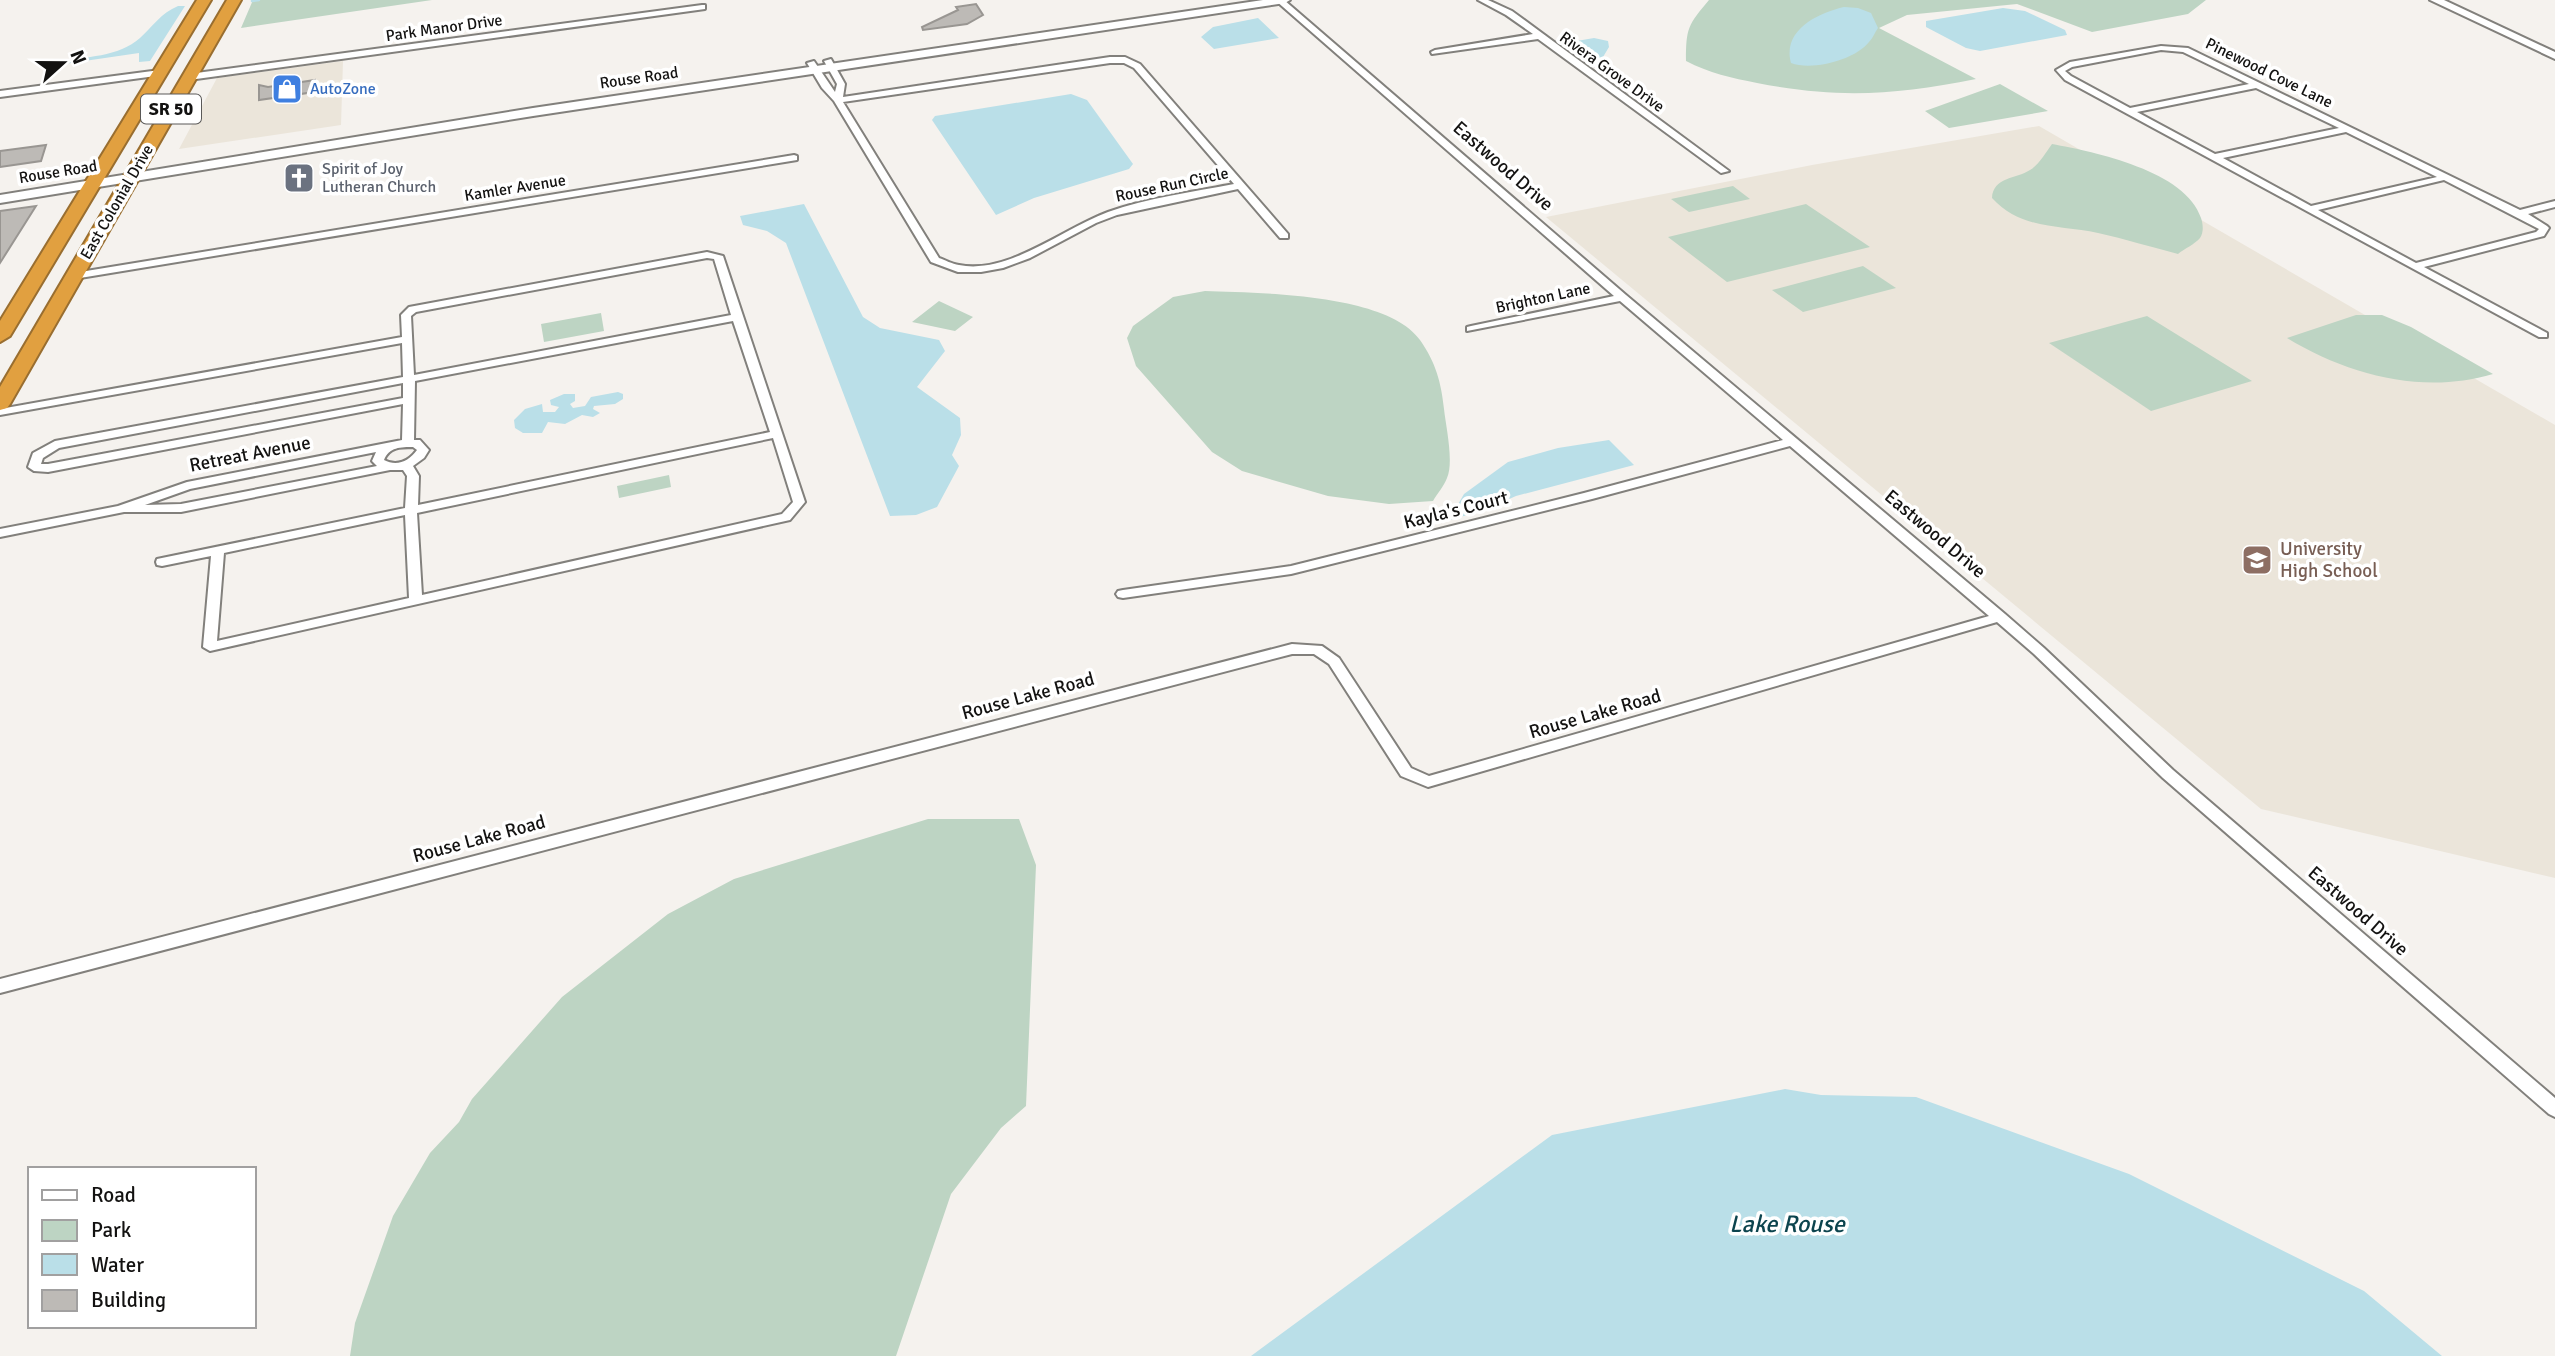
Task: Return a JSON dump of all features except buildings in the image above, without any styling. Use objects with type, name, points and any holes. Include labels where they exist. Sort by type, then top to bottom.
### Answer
[{"type":"highway","name":"East Colonial Drive","points":[[0,336],[204,0]]},
{"type":"highway","name":"East Colonial Drive","points":[[0,404],[233,0]]},
{"type":"street","name":"Rouse Road","points":[[0,199],[96,179],[454,115],[813,67],[1236,0]]},
{"type":"street","name":"Rouse Road","points":[[830,64],[1281,0]]},
{"type":"street","name":"Eastwood Drive","points":[[1281,0],[1622,297],[2000,617],[2159,766],[2555,1108]]},
{"type":"street","name":"Rivera Grove Drive","points":[[1482,0],[1509,13],[1724,171]]},
{"type":"street","points":[[2435,0],[2555,55]]},
{"type":"street","name":"Park Manor Drive","points":[[189,77],[702,7]]},
{"type":"street","points":[[1435,52],[1539,36]]},
{"type":"street","name":"Pinewood Cove Lane","points":[[2415,266],[2543,232],[2541,224],[2190,52],[2168,47],[2076,64],[2060,70],[2068,78],[2215,158],[2310,209],[2415,266],[2543,335]]},
{"type":"street","name":"Rouse Run Circle","points":[[813,67],[838,100],[935,260],[949,268],[971,270],[1001,266],[1112,214],[1240,186],[1137,66],[1125,60],[838,100]]},
{"type":"street","points":[[830,64],[841,84],[838,100]]},
{"type":"street","points":[[0,94],[158,77]]},
{"type":"street","points":[[0,102],[158,77]]},
{"type":"street","points":[[825,86],[841,84]]},
{"type":"street","points":[[2129,111],[2259,85]]},
{"type":"street","points":[[2215,158],[2349,129]]},
{"type":"street","name":"Kamler Avenue","points":[[74,276],[794,158]]},
{"type":"street","points":[[2310,209],[2447,177]]},
{"type":"street","name":"Rouse Road","points":[[0,188],[96,179]]},
{"type":"street","points":[[1240,186],[1284,236]]},
{"type":"street","points":[[2519,213],[2555,204]]},
{"type":"street","points":[[218,550],[209,648],[786,517],[799,502],[718,256],[707,255],[419,307],[406,314],[408,443],[421,446],[424,450],[418,459],[407,465],[413,476],[411,510],[416,601]]},
{"type":"street","name":"Brighton Lane","points":[[1471,329],[1622,297]]},
{"type":"street","points":[[408,400],[48,468],[34,467],[37,456],[55,445],[737,317]]},
{"type":"street","points":[[0,412],[407,338]]},
{"type":"street","points":[[162,562],[777,434]]},
{"type":"street","name":"Kayla's Court","points":[[1123,594],[1291,570],[1588,496],[1793,441]]},
{"type":"street","name":"Retreat Avenue","points":[[0,533],[121,509],[187,486],[408,443]]},
{"type":"street","points":[[388,467],[378,461],[382,451],[390,447]]},
{"type":"street","name":"Retreat Avenue","points":[[121,509],[181,508],[407,465]]},
{"type":"street","name":"Rouse Lake Road","points":[[0,986],[1292,649],[1317,649],[1334,661],[1406,772],[1428,782],[2000,617]]},
{"type":"shaded area","points":[[343,61],[341,125],[179,149],[217,78]]},
{"type":"shaded area","name":"University High School","points":[[2039,126],[2555,425],[2555,878],[2261,809],[1546,217],[1812,165]]},
{"type":"green space","points":[[253,0],[432,0],[241,28]]},
{"type":"green space","points":[[1709,0],[2206,0],[2188,14],[2092,32],[2017,4],[1907,15],[1879,28],[1976,79],[1893,92],[1841,93],[1757,83],[1712,72],[1686,61],[1690,28]]},
{"type":"green space","points":[[2000,84],[2048,111],[1949,128],[1925,111]]},
{"type":"green space","points":[[2052,144],[2091,152],[2137,166],[2159,176],[2192,202],[2201,218],[2203,228],[2200,238],[2178,254],[2098,233],[2029,221],[2003,208],[1992,198],[1996,186],[2033,168]]},
{"type":"green space","points":[[1733,186],[1750,199],[1689,212],[1671,199]]},
{"type":"green space","points":[[1806,204],[1870,247],[1727,282],[1668,237]]},
{"type":"green space","points":[[1863,266],[1896,288],[1803,312],[1772,290]]},
{"type":"green space","points":[[1205,291],[1288,295],[1352,304],[1404,324],[1426,348],[1441,390],[1450,463],[1446,481],[1433,501],[1389,504],[1328,496],[1242,471],[1212,452],[1136,366],[1127,338],[1133,326],[1173,297]]},
{"type":"green space","points":[[939,301],[973,317],[955,331],[912,322]]},
{"type":"green space","points":[[601,313],[604,331],[544,342],[541,324]]},
{"type":"green space","points":[[2356,315],[2382,315],[2411,327],[2493,374],[2440,382],[2387,378],[2335,362],[2287,338]]},
{"type":"green space","points":[[2147,316],[2252,381],[2151,411],[2049,343]]},
{"type":"green space","points":[[669,475],[671,487],[619,498],[617,486]]},
{"type":"green space","points":[[928,819],[1019,819],[1036,865],[1026,1106],[1001,1128],[951,1194],[896,1356],[350,1356],[355,1323],[393,1216],[430,1153],[459,1122],[472,1099],[562,997],[668,914],[734,879]]},
{"type":"water","points":[[178,6],[185,6],[150,61],[139,62],[139,53],[57,65],[58,61],[122,49],[140,38],[162,16]]},
{"type":"water","points":[[1844,7],[1871,13],[1878,28],[1869,42],[1854,54],[1833,62],[1810,66],[1791,63],[1790,51],[1797,32],[1813,19]]},
{"type":"water","points":[[2003,8],[2025,11],[2065,30],[2067,35],[1980,51],[1966,48],[1926,27],[1926,21]]},
{"type":"water","points":[[1258,18],[1279,38],[1214,49],[1201,37],[1213,27]]},
{"type":"water","points":[[1594,38],[1608,41],[1609,47],[1597,67],[1597,61],[1579,47],[1565,43]]},
{"type":"water","points":[[1071,94],[1087,100],[1133,164],[1129,169],[1034,198],[996,215],[932,120],[935,116]]},
{"type":"water","points":[[804,204],[863,317],[880,328],[939,340],[945,351],[917,387],[960,418],[961,435],[952,455],[959,466],[937,507],[916,515],[890,516],[786,243],[767,231],[743,225],[740,216]]},
{"type":"water","points":[[618,392],[623,394],[623,399],[615,404],[594,406],[593,409],[600,413],[593,417],[582,415],[565,424],[548,422],[542,433],[523,433],[515,428],[514,420],[525,409],[542,404],[543,412],[555,412],[559,407],[551,405],[550,400],[564,394],[575,394],[575,401],[570,404],[573,408],[585,406],[591,397]]},
{"type":"water","points":[[1609,440],[1634,465],[1516,496],[1482,511],[1449,520],[1464,494],[1508,462],[1558,448]]},
{"type":"water","name":"Lake Rouse","points":[[1785,1089],[1821,1095],[1916,1097],[2129,1174],[2364,1291],[2442,1356],[1251,1356],[1552,1135]]},
{"type":"waterway","points":[[252,1],[259,0]]},
{"type":"place","name":"AutoZone","points":[[287,89]]},
{"type":"place","name":"Spirit of Joy Lutheran Church","points":[[299,178]]},
{"type":"place","name":"University High School","points":[[2257,560]]}]
